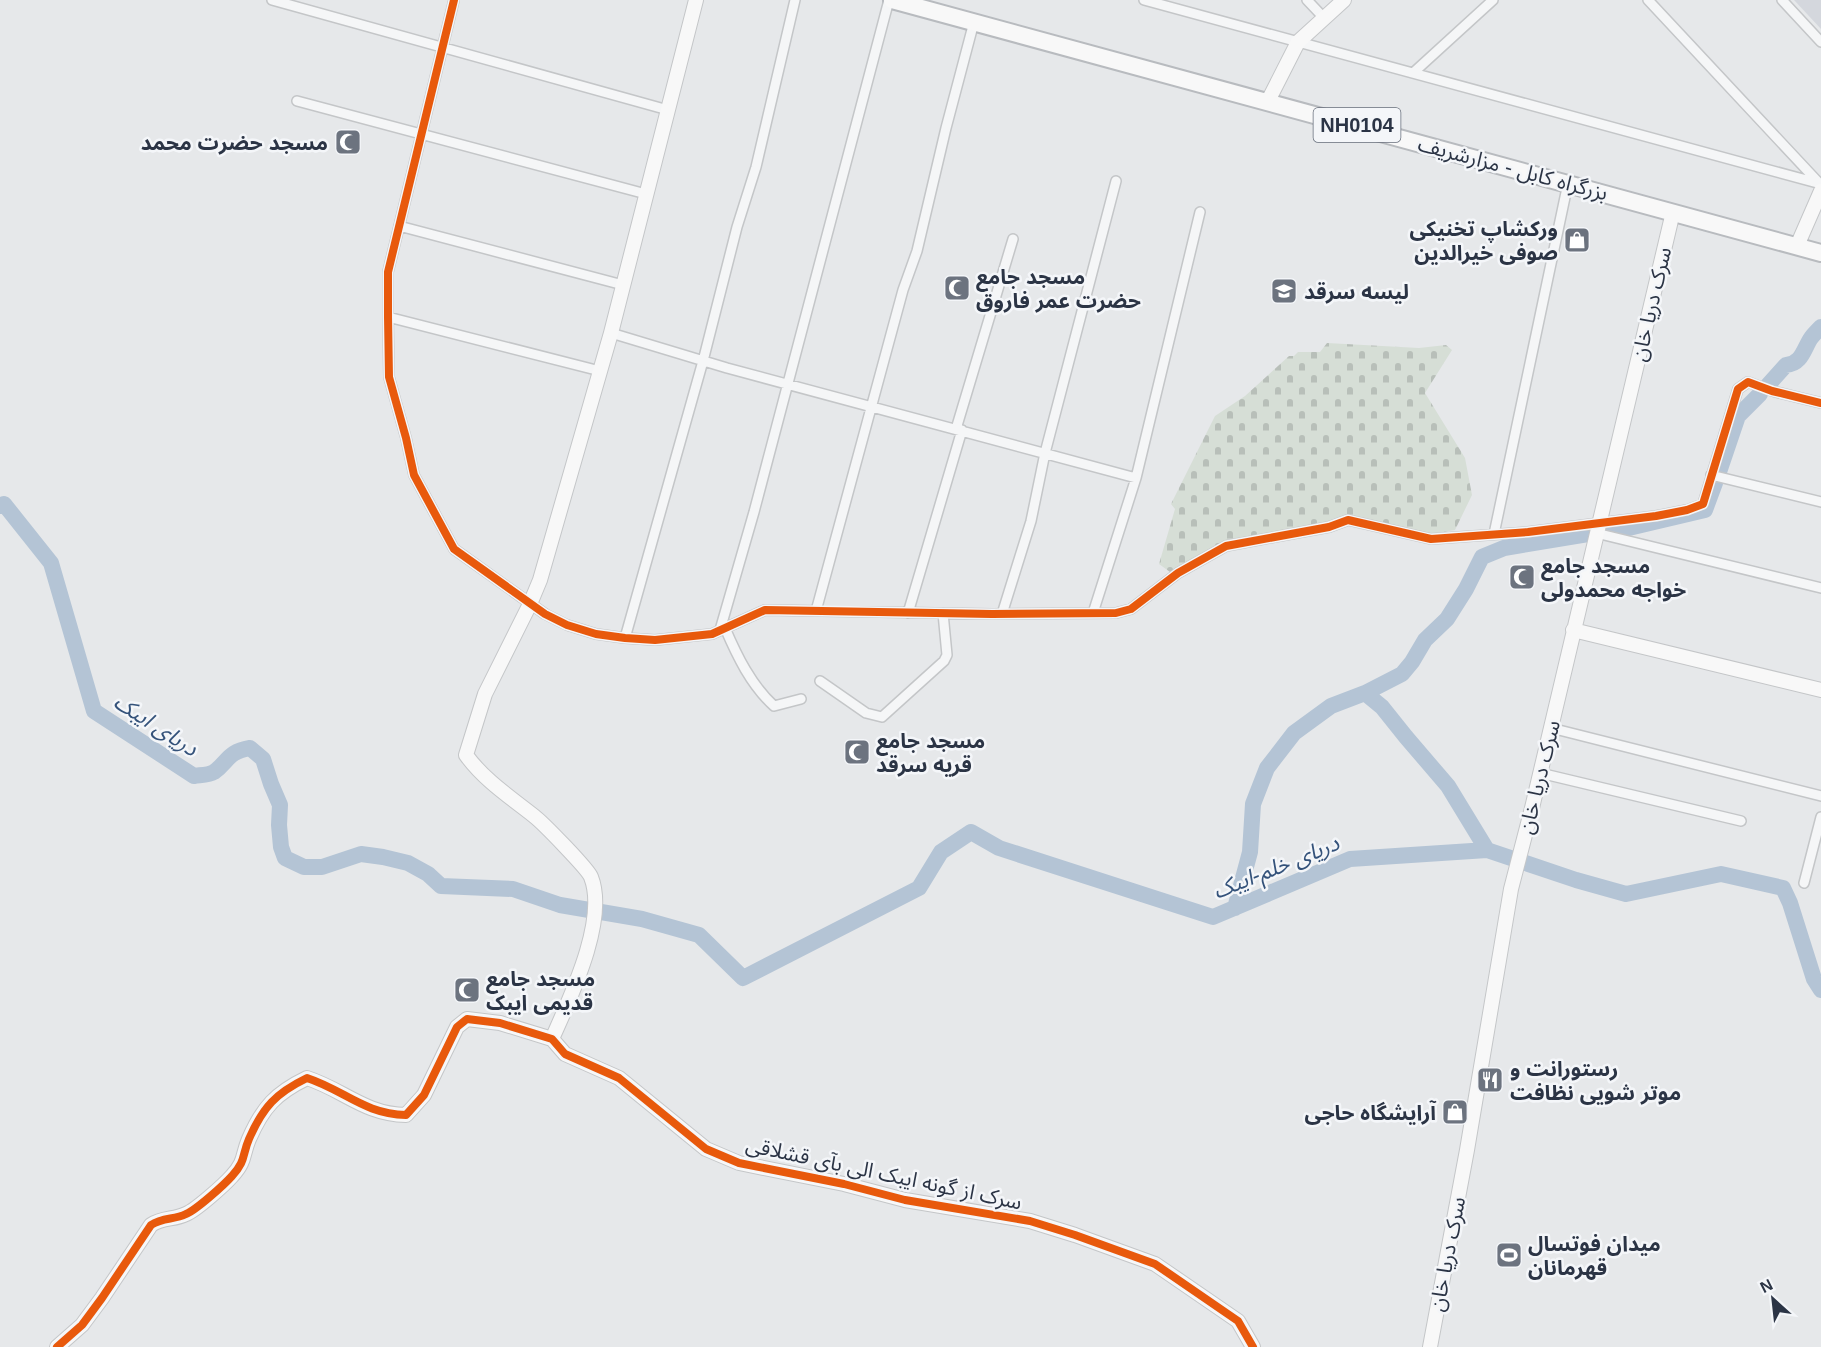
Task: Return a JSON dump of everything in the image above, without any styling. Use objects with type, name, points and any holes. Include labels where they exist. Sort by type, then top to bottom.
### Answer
[{"type":"highway","name":"بزرگراه کابل - مزارشریف","points":[[890,0],[1821,253]]},
{"type":"street","points":[[272,0],[668,110]]},
{"type":"street","points":[[454,0],[388,272],[389,377],[414,475],[454,549],[530,604],[567,626],[596,634],[655,640],[712,634],[765,610],[943,614],[1116,614],[1131,609],[1178,573],[1226,546],[1329,527],[1348,520],[1431,539],[1597,527],[1687,510],[1702,504],[1738,389],[1748,382],[1821,404]]},
{"type":"street","points":[[552,1039],[578,979],[593,923],[596,901],[590,874],[537,818],[478,772],[466,755],[485,693],[540,580],[611,333],[696,0]]},
{"type":"street","points":[[625,638],[703,361],[737,227],[756,167],[795,0]]},
{"type":"street","points":[[801,699],[774,706],[765,698],[748,673],[722,629],[890,0]]},
{"type":"street","points":[[1144,0],[1821,186]]},
{"type":"street","points":[[1308,0],[1324,18]]},
{"type":"street","points":[[1268,101],[1298,42],[1344,0]]},
{"type":"street","points":[[1413,73],[1493,0]]},
{"type":"street","points":[[1648,0],[1821,186]]},
{"type":"street","points":[[1782,0],[1821,42]]},
{"type":"street","points":[[816,611],[903,290],[917,251],[974,22]]},
{"type":"street","points":[[297,100],[646,194]]},
{"type":"street","points":[[1002,614],[1031,521],[1045,453],[1116,181]]},
{"type":"street","points":[[1494,534],[1568,183]]},
{"type":"street","points":[[1797,246],[1821,186]]},
{"type":"street","points":[[1093,613],[1136,478],[1200,212]]},
{"type":"street","name":"سرک دریا خان","points":[[1430,1347],[1467,1150],[1511,889],[1673,212]]},
{"type":"street","points":[[399,226],[623,285]]},
{"type":"street","points":[[908,613],[1013,239]]},
{"type":"street","points":[[388,317],[600,371]]},
{"type":"street","points":[[611,333],[703,361],[1136,478]]},
{"type":"street","points":[[1712,475],[1821,502]]},
{"type":"street","points":[[1597,527],[1821,588]]},
{"type":"street","points":[[820,681],[866,713],[882,717],[944,661],[947,655],[943,614]]},
{"type":"street","points":[[1574,630],[1821,690]]},
{"type":"street","points":[[1551,728],[1821,796]]},
{"type":"street","points":[[1540,773],[1741,822]]},
{"type":"street","points":[[1804,883],[1821,817]]},
{"type":"street","name":"سرک از گونه ایبک الی بآی قشلاقی","points":[[57,1347],[82,1325],[151,1225],[160,1219],[185,1215],[231,1177],[243,1161],[248,1142],[269,1103],[289,1086],[308,1078],[370,1109],[406,1115],[424,1095],[457,1027],[467,1019],[500,1023],[552,1039],[565,1054],[619,1078],[706,1149],[739,1163],[844,1184],[905,1200],[1030,1221],[1155,1264],[1238,1321],[1252,1347]]},
{"type":"shaded area","points":[[1794,0],[1821,0],[1821,29]]},
{"type":"green space","points":[[1327,343],[1419,348],[1446,345],[1452,350],[1425,393],[1465,458],[1472,495],[1455,530],[1431,534],[1351,518],[1224,543],[1170,572],[1159,564],[1175,509],[1171,504],[1215,416],[1245,396],[1289,356],[1294,356],[1298,352],[1320,352]]},
{"type":"waterway","points":[[1768,385],[1786,365],[1799,359],[1811,338],[1821,327]]},
{"type":"waterway","points":[[1719,472],[1738,416],[1760,394]]},
{"type":"waterway","points":[[1604,531],[1616,531],[1705,510],[1715,483]]},
{"type":"waterway","name":"دریای خلم-ایبک","points":[[0,506],[4,504],[51,563],[94,711],[194,776],[214,772],[232,754],[250,748],[263,759],[280,805],[281,847],[285,858],[304,867],[322,867],[361,854],[383,857],[408,863],[428,874],[441,886],[513,889],[560,905],[642,919],[699,935],[743,978],[919,888],[941,852],[971,832],[999,848],[1213,917],[1350,859],[1487,850],[1626,894],[1721,874],[1783,888],[1814,979],[1821,990]]},
{"type":"waterway","points":[[1365,693],[1402,674],[1425,640],[1447,619],[1482,557],[1504,548],[1588,534]]},
{"type":"waterway","points":[[1235,908],[1250,852],[1253,804],[1267,768],[1294,733],[1331,706],[1365,693],[1382,707],[1448,786],[1487,850]]},
{"type":"cycle path","points":[[454,0],[388,272],[389,377],[414,475],[454,549],[545,614],[567,625],[596,634],[655,640],[712,634],[765,610],[992,614],[1116,613],[1131,609],[1178,573],[1226,546],[1329,527],[1348,520],[1431,539],[1528,532],[1656,516],[1687,510],[1703,504],[1738,389],[1748,382],[1772,391],[1821,403]]},
{"type":"cycle path","points":[[57,1347],[82,1325],[151,1225],[191,1212],[232,1176],[242,1162],[249,1139],[260,1118],[279,1095],[307,1078],[366,1106],[391,1114],[406,1115],[424,1095],[457,1027],[467,1019],[500,1023],[552,1039],[565,1054],[619,1078],[706,1149],[739,1163],[844,1184],[905,1200],[1030,1221],[1155,1264],[1238,1321],[1253,1347]]},
{"type":"place","name":"مسجد حضرت محمد","points":[[348,142]]},
{"type":"place","name":"ورکشاپ تخنیکی صوفی خیرالدین","points":[[1577,240]]},
{"type":"place","name":"مسجد جامع حضرت عمر فاروق","points":[[957,288]]},
{"type":"place","name":"لیسه سرقد","points":[[1284,291]]},
{"type":"place","name":"مسجد جامع خواجه محمدولی","points":[[1522,577]]},
{"type":"place","name":"مسجد جامع قریه سرقد","points":[[857,752]]},
{"type":"place","name":"مسجد جامع قدیمی ایبک","points":[[467,990]]},
{"type":"place","name":"رستورانت و موتر شویی نظافت","points":[[1490,1080]]},
{"type":"place","name":"آرایشگاه حاجی","points":[[1455,1112]]},
{"type":"place","name":"میدان فوتسال قهرمانان","points":[[1509,1255]]},
{"type":"water label","name":"دریای ایبک","points":[[156,725]]}]
